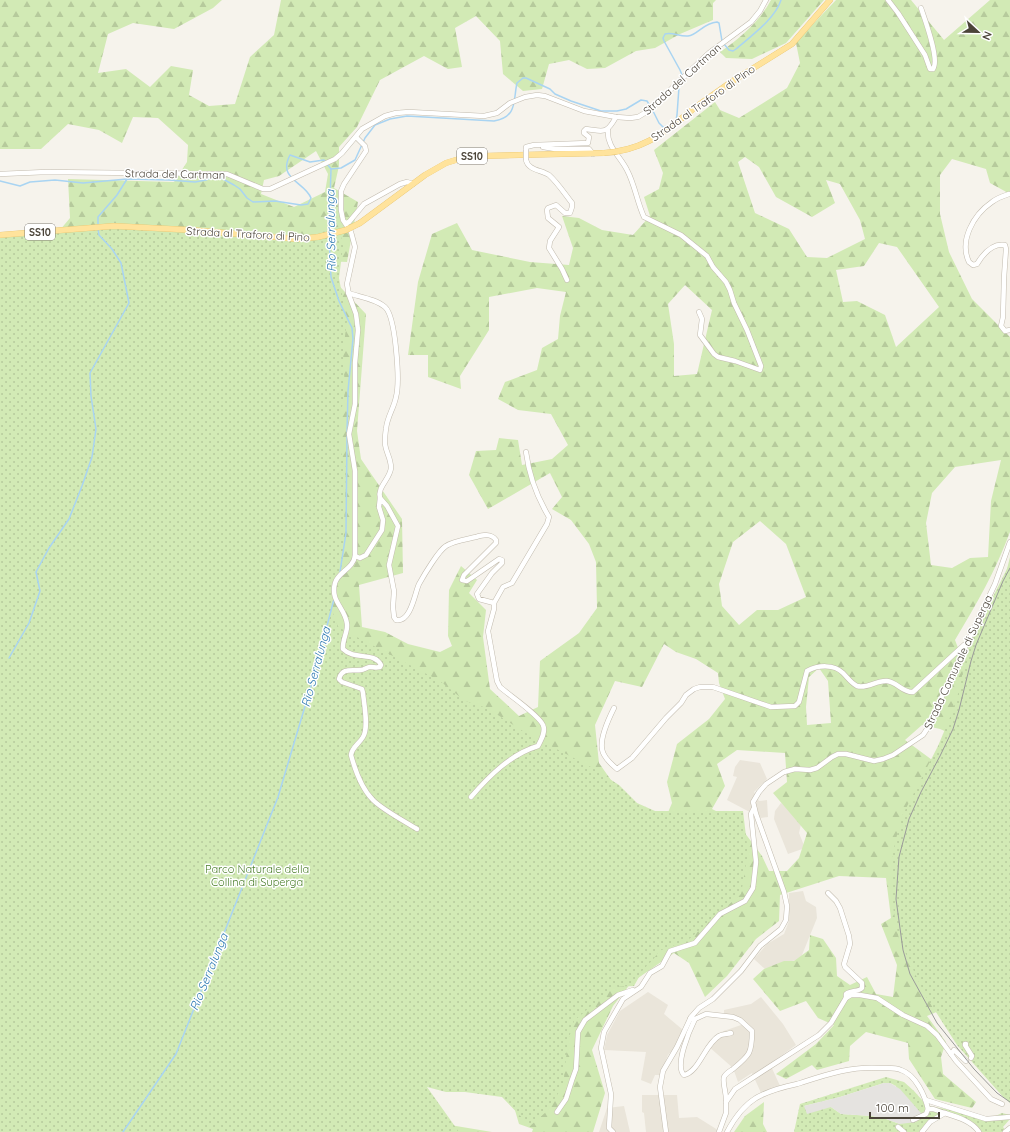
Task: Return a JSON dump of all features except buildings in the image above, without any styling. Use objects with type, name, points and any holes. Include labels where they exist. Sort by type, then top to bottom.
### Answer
[{"type":"main road","name":"Strada al Traforo di Pino","points":[[0,235],[114,226],[191,230],[298,239],[318,238],[346,230],[360,223],[436,168],[446,163],[470,156],[604,154],[620,152],[646,143],[661,134],[731,82],[792,44],[830,0]]},
{"type":"street","name":"Strada del Cartman","points":[[0,174],[46,172],[227,174],[263,189],[270,189],[330,161],[342,153],[362,129],[385,116],[396,113],[410,112],[484,116],[496,113],[510,103],[525,97],[537,95],[546,96],[584,111],[616,117],[638,117],[648,111],[689,71],[719,45],[751,22],[760,11],[766,0]]},
{"type":"street","points":[[888,0],[925,55],[930,69],[933,69],[935,66],[934,54],[921,8]]},
{"type":"street","points":[[616,117],[608,129],[607,134],[617,157],[631,177],[644,217],[678,233],[704,253],[713,267],[726,282],[761,366],[760,370],[718,357],[714,354],[700,335],[702,319],[699,312]]},
{"type":"street","points":[[567,280],[549,248],[550,241],[559,227],[548,218],[547,209],[556,205],[566,213],[570,213],[572,203],[550,177],[527,164],[526,147],[534,145],[585,144],[588,143],[589,139],[584,133],[586,129],[604,131],[608,129]]},
{"type":"street","points":[[356,138],[365,146],[366,151],[341,191],[341,210],[343,220],[346,223],[355,247],[348,284],[348,293],[356,314],[358,330],[354,363],[355,404],[348,434],[356,470],[356,556],[346,571],[337,579],[335,583],[334,598],[342,609],[347,623],[347,629],[342,642],[343,648],[352,655],[374,657],[380,662],[381,665],[377,668],[372,667],[362,670],[349,669],[340,675],[340,681],[357,686],[362,689],[364,693],[366,729],[363,738],[354,748],[351,755],[357,775],[365,790],[376,803],[417,829]]},
{"type":"street","points":[[534,145],[555,149],[589,149],[593,154]]},
{"type":"street","points":[[346,223],[349,222],[364,204],[400,184],[407,182],[413,184]]},
{"type":"street","points":[[1009,194],[993,201],[980,212],[968,234],[964,250],[968,262],[973,265],[977,264],[988,250],[999,244],[1005,245],[1003,317],[1001,326],[1005,331],[1010,330]]},
{"type":"street","points":[[348,293],[380,304],[387,308],[393,328],[399,382],[396,398],[388,416],[386,428],[385,444],[391,469],[379,494],[379,507],[383,520],[382,530],[366,555],[360,558],[356,556]]},
{"type":"street","points":[[471,797],[479,787],[511,759],[527,749],[538,746],[544,735],[543,725],[538,718],[500,687],[497,681],[488,631],[494,609],[494,603],[503,587],[512,582],[547,524],[549,517],[541,505],[535,491],[527,462],[526,452]]},
{"type":"street","points":[[380,498],[387,506],[398,526],[389,565],[394,591],[393,607],[394,617],[396,620],[403,620],[409,611],[419,585],[441,551],[447,545],[485,535],[494,537],[496,543],[464,575],[462,580],[467,581],[499,559],[502,560],[502,563],[492,573],[477,594],[480,599],[494,603]]},
{"type":"street","name":"Strada Comunale di Superga","points":[[641,987],[650,973],[662,966],[670,951],[695,943],[720,914],[745,901],[753,888],[756,862],[750,814],[754,808],[754,802],[759,792],[770,781],[784,772],[795,769],[810,770],[817,768],[838,754],[846,754],[874,761],[883,759],[893,755],[923,735],[929,726],[995,584],[1010,542]]},
{"type":"street","points":[[614,708],[602,739],[601,748],[607,760],[617,769],[632,758],[666,718],[681,703],[686,695],[694,689],[700,687],[713,687],[771,707],[795,706],[799,702],[807,671],[813,667],[821,666],[838,669],[843,672],[853,684],[860,687],[887,681],[894,683],[907,692],[913,692],[958,652],[968,641]]},
{"type":"street","points":[[666,1132],[660,1086],[663,1071],[692,1019],[699,1008],[713,999],[741,971],[760,946],[781,929],[786,920],[787,906],[784,892],[754,808]]},
{"type":"street","points":[[726,1102],[736,1089],[819,1035],[831,1023],[846,998],[846,994],[854,990],[861,990],[862,988],[862,983],[845,967],[844,964],[850,944],[849,936],[840,908],[836,901],[828,893]]},
{"type":"street","points":[[557,1112],[566,1099],[576,1069],[578,1032],[585,1020],[618,995],[641,987]]},
{"type":"street","points":[[613,1132],[609,1128],[611,1094],[601,1048],[604,1032],[623,999],[641,987]]},
{"type":"street","points":[[846,998],[851,995],[877,998],[903,1015],[927,1026],[937,1035],[951,1054],[991,1099],[1002,1104]]},
{"type":"street","points":[[692,1019],[706,1014],[733,1017],[740,1020],[752,1031],[751,1051],[723,1078],[727,1094],[726,1113],[719,1132]]},
{"type":"street","points":[[692,1019],[683,1051],[681,1070],[684,1075],[693,1069],[706,1050],[719,1036],[731,1033]]},
{"type":"street","points":[[966,1044],[965,1046],[972,1056],[971,1058]]},
{"type":"street","points":[[951,1054],[954,1050],[966,1061]]},
{"type":"street","points":[[727,1132],[733,1121],[745,1106],[757,1097],[844,1070],[856,1068],[892,1068],[902,1070],[911,1076],[930,1109]]},
{"type":"street","points":[[926,1100],[986,1119],[1010,1117]]},
{"type":"street","points":[[930,1109],[967,1122],[975,1127],[979,1132]]},
{"type":"street","points":[[913,1120],[924,1115],[930,1109]]},
{"type":"street","points":[[922,1132],[930,1122],[945,1113]]},
{"type":"street","points":[[924,1115],[930,1122]]},
{"type":"street","points":[[898,1127],[904,1132]]},
{"type":"street","points":[[1005,1132],[1010,1128]]},
{"type":"shaded area","points":[[740,760],[760,763],[767,779],[754,792],[759,801],[767,800],[768,817],[761,818],[727,800],[737,777],[733,776],[735,767]]},
{"type":"shaded area","points":[[781,803],[802,820],[799,833],[805,848],[788,854],[774,819],[775,811]]},
{"type":"shaded area","points":[[803,891],[806,901],[816,907],[817,918],[800,960],[783,962],[766,970],[754,959],[767,944],[784,934],[789,921],[789,893]]},
{"type":"shaded area","points":[[648,992],[668,1005],[664,1014],[683,1030],[675,1047],[668,1055],[660,1075],[655,1075],[651,1084],[641,1080],[646,1052],[604,1050],[607,1035],[620,1011]]},
{"type":"shaded area","points":[[761,997],[783,1024],[796,1045],[770,1064],[781,1088],[762,1095],[752,1073],[738,1082],[733,1068],[708,1046],[721,1032],[741,1025],[740,1019],[724,1015],[724,1010],[751,1004]]},
{"type":"shaded area","points":[[884,1083],[890,1083],[900,1089],[921,1113],[921,1117],[916,1122],[900,1124],[872,1116],[841,1114],[831,1107],[807,1114],[804,1106],[840,1097]]},
{"type":"shaded area","points":[[642,1095],[677,1095],[679,1118],[697,1117],[721,1132],[646,1132],[644,1113],[642,1112]]},
{"type":"shaded area","points":[[624,1106],[630,1132],[599,1132],[607,1108]]},
{"type":"green space","points":[[0,0],[222,0],[213,8],[174,29],[133,23],[108,34],[98,73],[126,69],[150,87],[171,66],[193,70],[189,95],[209,106],[235,104],[250,57],[274,35],[281,0],[716,0],[713,3],[713,20],[680,34],[655,48],[636,51],[605,68],[587,69],[569,60],[549,64],[542,89],[523,91],[503,74],[500,41],[476,16],[455,28],[462,67],[448,69],[424,56],[380,80],[357,127],[339,147],[339,166],[334,188],[358,202],[347,262],[324,261],[324,270],[366,314],[357,431],[361,459],[402,519],[403,573],[359,585],[362,627],[385,632],[408,644],[440,652],[452,646],[448,636],[449,590],[461,566],[477,580],[469,593],[486,610],[483,637],[490,689],[519,716],[538,707],[540,661],[579,633],[597,608],[596,562],[589,544],[571,520],[552,509],[562,497],[550,473],[488,509],[469,475],[476,451],[496,450],[499,438],[518,440],[522,465],[552,459],[568,445],[551,414],[518,410],[498,399],[505,382],[537,370],[542,348],[558,339],[560,316],[566,292],[537,288],[489,297],[489,330],[460,376],[461,389],[428,377],[428,355],[408,355],[418,282],[432,234],[457,223],[472,250],[530,262],[569,265],[573,248],[562,216],[579,218],[602,230],[633,235],[650,216],[644,197],[659,189],[663,173],[654,150],[715,102],[720,110],[739,118],[787,88],[800,63],[796,43],[836,0],[911,0],[944,40],[990,0],[1010,0],[1010,194],[990,183],[986,169],[952,159],[940,175],[940,214],[949,252],[972,299],[1010,337],[1010,532],[985,587],[955,640],[963,661],[981,636],[999,601],[1010,557],[1010,1053],[953,1005],[927,1016],[946,1042],[941,1057],[943,1074],[976,1102],[972,1108],[935,1099],[909,1059],[908,1043],[866,1032],[850,1046],[849,1061],[817,1070],[812,1065],[786,1079],[776,1074],[816,1044],[834,1025],[818,1018],[806,1001],[780,1011],[753,979],[764,969],[784,961],[794,961],[809,950],[810,935],[823,939],[836,958],[837,976],[850,985],[867,977],[876,994],[893,997],[897,965],[881,924],[891,918],[886,878],[839,876],[780,895],[779,921],[756,939],[727,976],[705,997],[689,963],[674,953],[631,983],[613,1006],[592,1050],[605,1093],[593,1132],[532,1132],[533,1129],[519,1124],[510,1093],[365,1056],[450,1125],[492,1132],[0,1132],[54,237],[70,218],[68,179],[174,182],[187,162],[188,145],[158,118],[133,117],[122,143],[99,130],[68,124],[41,149],[0,149]],"holes":[[[316,151],[328,174],[325,192],[294,207],[261,194],[264,180],[279,176]],[[745,157],[759,167],[776,197],[812,217],[835,203],[826,180],[840,184],[860,220],[865,239],[827,258],[807,257],[789,229],[755,213],[738,162]],[[879,243],[897,247],[939,307],[896,347],[885,315],[857,301],[843,302],[836,270],[864,266]],[[685,285],[712,310],[697,374],[674,376],[674,344],[668,304]],[[1001,460],[991,501],[988,557],[970,558],[952,568],[931,565],[926,523],[932,493],[955,467]],[[760,521],[786,544],[806,597],[778,610],[757,610],[739,625],[722,606],[719,584],[733,542]],[[664,644],[676,652],[696,659],[718,673],[719,683],[725,699],[709,719],[677,744],[667,782],[672,803],[666,817],[632,810],[599,763],[595,725],[615,681],[642,687]],[[819,668],[828,681],[831,723],[807,725],[806,707],[809,677]],[[922,725],[940,729],[965,740],[943,768],[905,740]],[[737,750],[785,753],[787,782],[773,793],[807,833],[799,858],[787,871],[769,871],[762,856],[736,821],[712,809],[725,786],[717,764]]]},
{"type":"green space","points":[[771,0],[824,0],[786,43],[752,59],[726,58],[720,52],[735,41],[755,22]]},
{"type":"green space","name":"Parco Naturale della Collina di Superga","points":[[102,227],[297,238],[318,235],[341,236],[343,246],[339,278],[347,321],[343,351],[345,392],[340,417],[339,446],[346,468],[343,561],[332,610],[338,627],[440,681],[465,701],[487,708],[526,733],[591,767],[619,785],[637,803],[655,811],[743,811],[748,853],[741,894],[688,940],[659,951],[653,960],[644,968],[634,986],[613,987],[574,1021],[568,1041],[563,1086],[546,1112],[530,1126],[502,1097],[465,1092],[446,1092],[427,1087],[459,1132],[0,1132],[0,236]]},
{"type":"green space","points":[[1010,563],[1010,1103],[957,1045],[925,995],[899,939],[891,897],[893,852],[901,818],[938,746],[951,715],[958,694],[969,644]]},
{"type":"green space","points":[[886,1077],[904,1082],[930,1106],[991,1118],[1002,1113],[1010,1115],[1010,1119],[1003,1127],[1007,1132],[979,1132],[975,1127],[945,1113],[930,1122],[922,1132],[794,1132],[800,1104]],"holes":[[[884,1083],[890,1083],[896,1086],[900,1124],[872,1116],[841,1114],[831,1107],[804,1106],[840,1097]]]},
{"type":"green space","points":[[764,1102],[763,1124],[767,1132],[734,1132],[745,1116]]},
{"type":"waterway","points":[[724,44],[729,50],[733,51],[736,49],[774,14],[781,0]]},
{"type":"waterway","points":[[676,120],[679,87],[684,80],[664,41],[663,38],[665,34],[688,36],[695,34],[708,24],[717,22],[719,23],[722,41]]},
{"type":"waterway","points":[[331,169],[341,168],[355,160],[365,138],[375,125],[390,119],[407,116],[494,121],[502,119],[511,112],[517,83],[523,78],[550,89],[555,94],[571,101],[601,111],[617,111],[626,109],[641,100],[647,101],[650,106]]},
{"type":"waterway","points":[[652,109],[659,123],[663,127],[668,126]]},
{"type":"waterway","points":[[0,181],[20,186],[30,182],[55,180],[83,183],[127,179],[195,182],[212,177],[221,178],[234,185],[253,202],[275,201],[301,205],[308,204],[311,198],[308,193],[289,175],[287,163],[290,155],[310,162],[324,160],[331,169]]},
{"type":"waterway","name":"Rio Serralunga","points":[[329,233],[331,169]]},
{"type":"waterway","points":[[98,225],[98,217],[117,195],[127,179]]},
{"type":"waterway","points":[[9,658],[29,623],[40,591],[36,572],[49,548],[69,519],[92,457],[96,429],[91,396],[90,373],[129,303],[121,263],[112,249],[99,235],[98,229]]},
{"type":"waterway","name":"Rio Serralunga","points":[[329,237],[331,277],[339,301],[352,328],[353,339],[348,391],[347,432]]},
{"type":"waterway","name":"Rio Serralunga","points":[[340,572],[346,533],[347,436]]},
{"type":"waterway","name":"Rio Serralunga","points":[[123,1132],[176,1054],[278,797],[314,676],[334,599]]},
{"type":"tram line","points":[[1010,568],[976,645],[953,729],[909,819],[899,857],[896,899],[903,950],[910,974],[937,1023],[974,1069],[997,1093],[1010,1102]]}]
